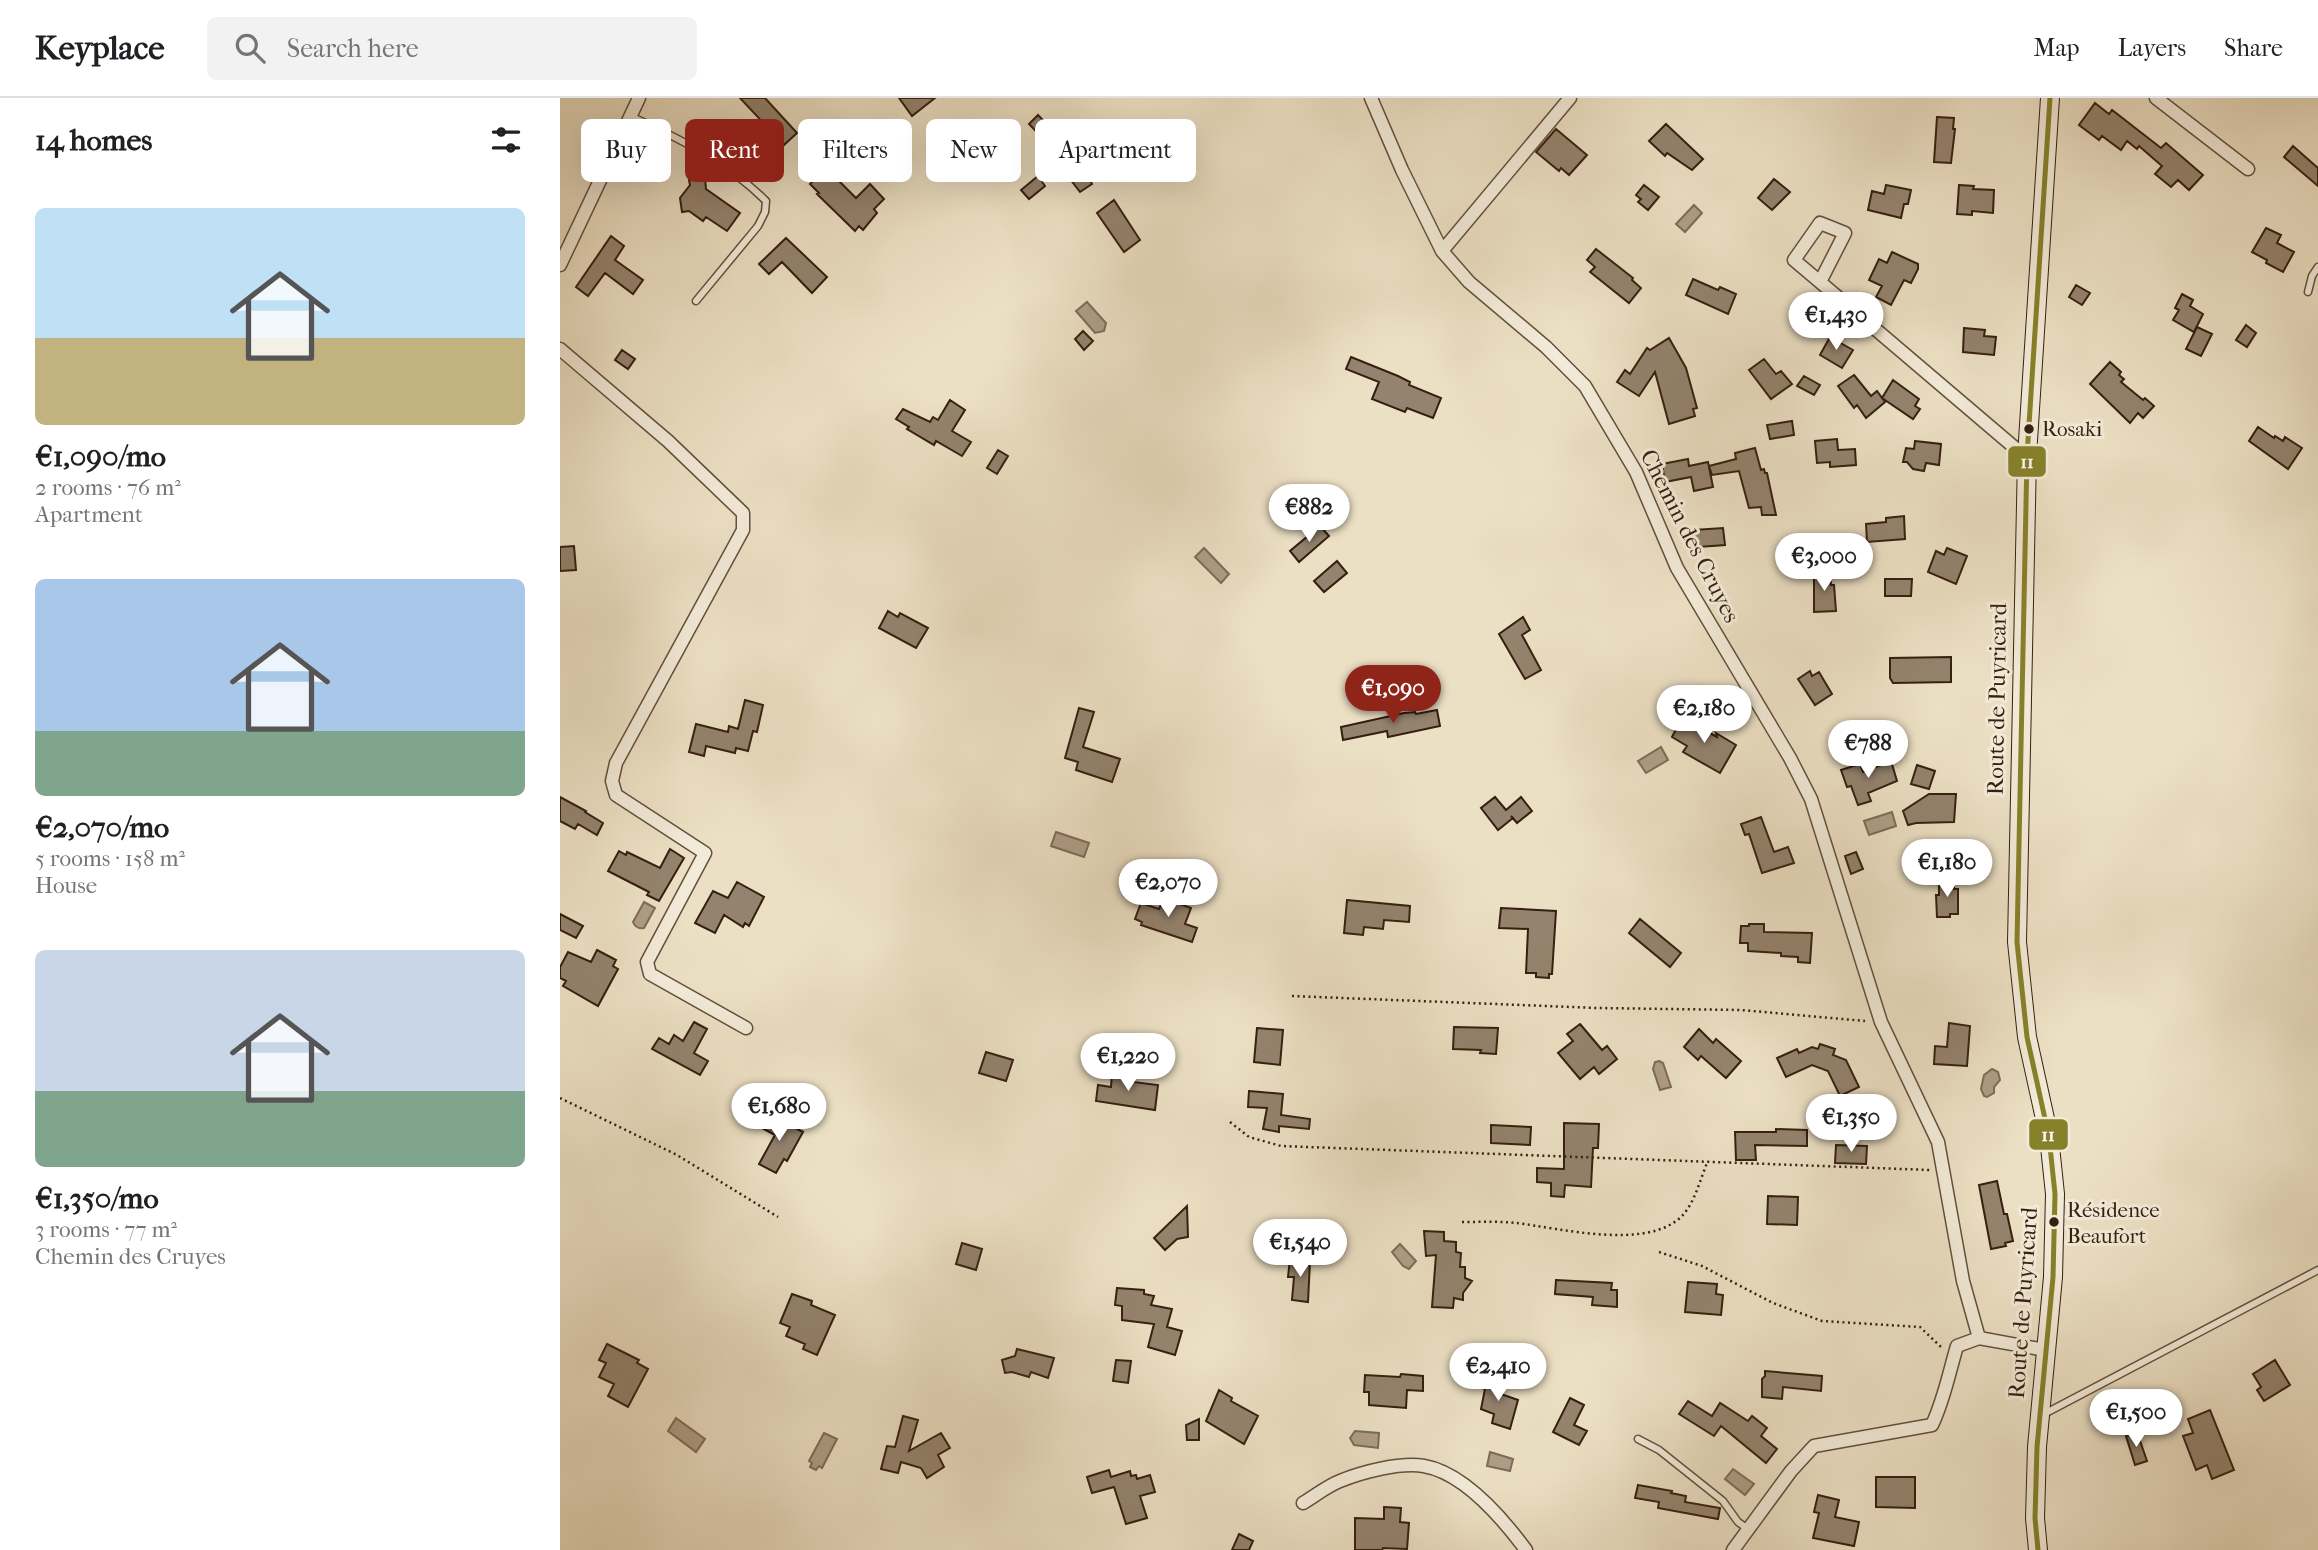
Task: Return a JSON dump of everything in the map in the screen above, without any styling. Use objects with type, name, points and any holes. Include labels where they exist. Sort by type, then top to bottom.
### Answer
[{"type":"main road","name":"Route de Puyricard","points":[[2038,1550],[2036,1476],[2053,1277],[2055,1194],[2049,1137],[2027,1037],[2017,942],[2027,456],[2050,98]]},
{"type":"street","points":[[560,265],[639,98]]},
{"type":"street","name":"Chemin des Cruyes","points":[[1371,98],[1402,170],[1442,251],[1469,282],[1546,347],[1585,386],[1636,472],[1677,568],[1790,758],[1811,799],[1881,1022],[1938,1142],[1963,1281],[1979,1338]]},
{"type":"street","points":[[1442,251],[1570,98]]},
{"type":"street","points":[[2156,98],[2248,169]]},
{"type":"street","points":[[1820,282],[1846,233],[1820,223],[1794,260],[1820,282],[2027,456]]},
{"type":"street","points":[[560,349],[668,441],[743,513],[743,530],[616,763],[612,780],[615,796],[705,853],[647,962],[650,974],[746,1028]]},
{"type":"street","points":[[1733,1550],[1791,1471],[1814,1446],[1931,1425],[1942,1405],[1957,1346],[1979,1338],[2045,1350]]},
{"type":"street","points":[[1303,1503],[1339,1482],[1388,1468],[1424,1466],[1458,1479],[1491,1508],[1526,1550]]},
{"type":"lane","points":[[631,116],[672,135],[722,165],[766,201],[765,212],[758,226],[696,300]]},
{"type":"lane","points":[[2308,292],[2312,276],[2318,267]]},
{"type":"lane","points":[[2039,1417],[2318,1270]]},
{"type":"lane","points":[[1637,1440],[1658,1450],[1723,1501],[1738,1522],[1748,1529]]},
{"type":"path","points":[[1292,996],[1597,1008],[1741,1010],[1881,1022]]},
{"type":"path","points":[[560,1098],[677,1155],[778,1217]]},
{"type":"path","points":[[1230,1122],[1249,1137],[1281,1146],[1943,1171]]},
{"type":"path","points":[[1462,1222],[1512,1222],[1617,1236],[1650,1233],[1680,1218],[1691,1205],[1707,1163]]},
{"type":"path","points":[[1659,1252],[1702,1266],[1773,1303],[1822,1321],[1920,1327],[1953,1359]]},
{"type":"shaded area","points":[[1694,205],[1702,213],[1685,232],[1676,224]]},
{"type":"shaded area","points":[[1087,302],[1106,323],[1104,331],[1095,333],[1076,311]]},
{"type":"shaded area","points":[[1204,548],[1229,574],[1221,583],[1195,557]]},
{"type":"shaded area","points":[[1661,747],[1668,760],[1646,773],[1638,761]]},
{"type":"shaded area","points":[[1892,812],[1896,826],[1869,835],[1864,821]]},
{"type":"shaded area","points":[[1056,832],[1089,843],[1084,857],[1051,846]]},
{"type":"shaded area","points":[[644,902],[655,908],[644,928],[640,928],[633,922]]},
{"type":"shaded area","points":[[1655,1062],[1663,1063],[1671,1087],[1660,1090],[1653,1069]]},
{"type":"shaded area","points":[[1992,1069],[1998,1072],[2000,1080],[1994,1087],[1994,1093],[1987,1097],[1981,1089],[1984,1075]]},
{"type":"shaded area","points":[[1400,1244],[1416,1261],[1409,1269],[1403,1266],[1392,1252]]},
{"type":"shaded area","points":[[676,1418],[705,1439],[696,1452],[668,1431]]},
{"type":"shaded area","points":[[1355,1431],[1379,1433],[1378,1448],[1354,1445],[1350,1438]]},
{"type":"shaded area","points":[[824,1433],[837,1439],[822,1468],[819,1466],[816,1470],[810,1467],[812,1463],[809,1461]]},
{"type":"shaded area","points":[[1490,1452],[1513,1459],[1510,1471],[1487,1466]]},
{"type":"shaded area","points":[[1733,1469],[1754,1484],[1745,1495],[1725,1479]]},
{"type":"building","points":[[740,98],[765,98],[797,133],[784,145],[784,119],[760,119]]},
{"type":"building","points":[[899,98],[935,98],[912,116]]},
{"type":"building","points":[[2095,103],[2109,114],[2112,110],[2161,148],[2166,143],[2203,175],[2189,190],[2178,180],[2171,187],[2155,174],[2162,166],[2139,146],[2137,149],[2127,141],[2121,150],[2102,136],[2099,140],[2079,125]]},
{"type":"building","points":[[1038,115],[1042,119],[1035,119],[1035,130],[1029,124]]},
{"type":"building","points":[[1937,117],[1954,118],[1951,163],[1934,162]]},
{"type":"building","points":[[1666,124],[1703,159],[1692,170],[1667,153],[1665,156],[1649,141]]},
{"type":"building","points":[[1556,129],[1587,155],[1569,175],[1561,168],[1559,171],[1536,152]]},
{"type":"building","points":[[2293,146],[2318,168],[2318,186],[2284,157]]},
{"type":"building","points":[[1035,178],[1035,182],[1042,182],[1045,186],[1029,199],[1021,190]]},
{"type":"building","points":[[1774,179],[1790,192],[1772,210],[1758,198]]},
{"type":"building","points":[[689,182],[705,182],[706,189],[740,213],[727,231],[706,217],[703,221],[689,211],[682,212],[680,198]]},
{"type":"building","points":[[840,182],[856,198],[870,184],[884,199],[874,209],[877,213],[863,230],[859,226],[855,231],[810,184]]},
{"type":"building","points":[[1072,182],[1091,182],[1092,184],[1080,192]]},
{"type":"building","points":[[1644,185],[1659,197],[1648,210],[1638,202],[1641,199],[1636,195]]},
{"type":"building","points":[[1886,185],[1911,190],[1901,218],[1868,210],[1872,191],[1884,194]]},
{"type":"building","points":[[1959,185],[1994,190],[1993,213],[1972,211],[1972,215],[1957,214]]},
{"type":"building","points":[[1114,200],[1140,240],[1124,252],[1097,213]]},
{"type":"building","points":[[2266,228],[2281,235],[2277,243],[2294,252],[2283,272],[2252,252]]},
{"type":"building","points":[[611,236],[624,246],[615,260],[643,280],[633,294],[605,273],[588,296],[576,287]]},
{"type":"building","points":[[786,238],[827,277],[812,293],[782,262],[769,274],[759,264]]},
{"type":"building","points":[[1596,249],[1633,278],[1641,288],[1629,303],[1590,272],[1595,267],[1587,260]]},
{"type":"building","points":[[1892,252],[1918,264],[1918,269],[1911,283],[1904,280],[1891,305],[1876,297],[1882,286],[1869,280],[1879,259],[1887,263]]},
{"type":"building","points":[[1693,279],[1718,290],[1720,287],[1736,294],[1728,314],[1686,295]]},
{"type":"building","points":[[2076,285],[2090,293],[2082,305],[2069,297]]},
{"type":"building","points":[[2182,294],[2193,300],[2190,306],[2203,314],[2194,332],[2173,320],[2179,310],[2175,308]]},
{"type":"building","points":[[2246,325],[2256,333],[2247,347],[2236,340]]},
{"type":"building","points":[[2197,327],[2212,334],[2201,356],[2186,349]]},
{"type":"building","points":[[1964,328],[1985,330],[1984,336],[1996,337],[1994,355],[1963,352]]},
{"type":"building","points":[[1083,331],[1093,341],[1084,350],[1075,339]]},
{"type":"building","points":[[1830,337],[1853,350],[1842,368],[1820,355]]},
{"type":"building","points":[[1669,338],[1686,368],[1697,408],[1693,409],[1695,416],[1669,424],[1655,372],[1639,396],[1617,382],[1625,370],[1630,374],[1647,348],[1650,350]]},
{"type":"building","points":[[622,350],[635,359],[628,369],[615,360]]},
{"type":"building","points":[[1351,357],[1398,376],[1410,382],[1409,385],[1441,398],[1433,418],[1407,408],[1405,412],[1372,399],[1379,382],[1346,369]]},
{"type":"building","points":[[1764,359],[1776,374],[1781,371],[1792,384],[1771,399],[1749,370]]},
{"type":"building","points":[[2110,362],[2121,372],[2119,375],[2124,379],[2121,382],[2154,406],[2143,418],[2138,413],[2130,423],[2090,384]]},
{"type":"building","points":[[1854,375],[1871,396],[1877,391],[1885,402],[1866,418],[1857,405],[1854,408],[1838,386]]},
{"type":"building","points":[[1804,376],[1820,385],[1814,395],[1797,386]]},
{"type":"building","points":[[1893,380],[1919,399],[1915,406],[1920,409],[1913,419],[1882,398]]},
{"type":"building","points":[[950,400],[965,410],[952,431],[971,442],[962,456],[936,441],[934,445],[896,419],[903,409],[930,422],[933,417],[938,420]]},
{"type":"building","points":[[1792,421],[1794,435],[1770,439],[1767,425]]},
{"type":"building","points":[[2258,427],[2274,438],[2275,436],[2283,441],[2285,437],[2302,448],[2288,469],[2249,441]]},
{"type":"building","points":[[1837,439],[1838,450],[1855,449],[1856,465],[1830,467],[1830,462],[1817,463],[1815,441]]},
{"type":"building","points":[[1915,441],[1941,444],[1939,465],[1926,463],[1924,471],[1913,469],[1907,462],[1903,462],[1906,448],[1914,449]]},
{"type":"building","points":[[1755,448],[1761,470],[1764,469],[1767,473],[1776,515],[1762,515],[1761,507],[1749,508],[1739,471],[1712,475],[1709,466],[1736,459],[1735,453]]},
{"type":"building","points":[[998,450],[1008,456],[997,474],[987,468]]},
{"type":"building","points":[[1688,459],[1689,466],[1708,462],[1713,487],[1694,491],[1691,477],[1665,482],[1662,464]]},
{"type":"building","points":[[1904,516],[1905,539],[1867,542],[1866,524],[1886,522],[1886,518]]},
{"type":"building","points":[[1320,526],[1329,536],[1299,562],[1290,551]]},
{"type":"building","points":[[1723,528],[1725,545],[1699,547],[1699,543],[1694,543],[1694,530]]},
{"type":"building","points":[[574,546],[576,570],[560,571],[560,547]]},
{"type":"building","points":[[1947,548],[1967,556],[1956,584],[1928,572],[1936,551],[1944,555]]},
{"type":"building","points":[[1337,561],[1347,573],[1324,592],[1314,581]]},
{"type":"building","points":[[1830,571],[1836,611],[1814,612],[1814,572]]},
{"type":"building","points":[[1885,579],[1912,579],[1911,596],[1885,596]]},
{"type":"building","points":[[888,611],[898,617],[900,613],[928,628],[916,648],[879,628]]},
{"type":"building","points":[[1523,617],[1530,630],[1522,635],[1541,670],[1525,679],[1499,634]]},
{"type":"building","points":[[1951,657],[1951,682],[1893,683],[1890,678],[1890,658]]},
{"type":"building","points":[[1810,671],[1812,676],[1819,672],[1832,694],[1815,705],[1798,679]]},
{"type":"building","points":[[1724,697],[1727,712],[1712,715],[1709,700]]},
{"type":"building","points":[[745,700],[763,705],[757,732],[753,731],[748,751],[736,748],[735,753],[706,746],[704,756],[689,752],[696,724],[728,732],[729,726],[738,729]]},
{"type":"building","points":[[1079,708],[1094,712],[1083,747],[1120,759],[1112,782],[1076,770],[1078,762],[1065,758]]},
{"type":"building","points":[[1437,710],[1440,726],[1388,737],[1387,731],[1343,740],[1341,727],[1404,713]]},
{"type":"building","points":[[1682,718],[1736,745],[1720,773],[1683,752],[1687,746],[1672,737]]},
{"type":"building","points":[[1891,761],[1897,781],[1868,793],[1871,801],[1858,805],[1841,770],[1860,764],[1863,772]]},
{"type":"building","points":[[1917,765],[1935,771],[1929,789],[1911,784]]},
{"type":"building","points":[[1929,794],[1956,794],[1954,822],[1908,825],[1903,811]]},
{"type":"building","points":[[560,797],[603,823],[597,835],[578,824],[575,829],[560,821]]},
{"type":"building","points":[[1495,797],[1506,810],[1521,797],[1532,811],[1517,823],[1513,818],[1498,830],[1481,808]]},
{"type":"building","points":[[1761,817],[1774,852],[1788,847],[1794,863],[1762,873],[1749,834],[1745,835],[1741,824]]},
{"type":"building","points":[[670,849],[684,858],[659,901],[647,895],[649,892],[608,871],[619,851],[626,855],[627,852],[660,868]]},
{"type":"building","points":[[1856,852],[1863,869],[1851,874],[1845,856]]},
{"type":"building","points":[[1939,880],[1954,880],[1954,889],[1958,889],[1958,914],[1937,917],[1936,895],[1939,895]]},
{"type":"building","points":[[737,882],[764,897],[749,926],[745,923],[743,927],[724,915],[715,933],[695,923],[713,891],[728,898]]},
{"type":"building","points":[[1164,898],[1191,908],[1185,924],[1197,928],[1192,942],[1141,925],[1142,922],[1135,919],[1141,903],[1159,909]]},
{"type":"building","points":[[1347,900],[1410,906],[1409,922],[1384,920],[1383,929],[1364,927],[1363,935],[1344,933]]},
{"type":"building","points":[[1501,908],[1556,911],[1552,974],[1549,974],[1549,978],[1536,977],[1536,973],[1526,973],[1528,929],[1499,928]]},
{"type":"building","points":[[560,914],[583,926],[576,938],[560,930]]},
{"type":"building","points":[[1640,919],[1681,953],[1670,967],[1629,933]]},
{"type":"building","points":[[1764,924],[1764,932],[1812,933],[1810,963],[1798,962],[1798,957],[1781,956],[1781,953],[1748,951],[1748,943],[1740,943],[1741,926]]},
{"type":"building","points":[[597,950],[616,960],[613,966],[618,969],[598,1006],[563,986],[566,981],[560,978],[560,967],[568,952],[591,962]]},
{"type":"building","points":[[694,1022],[707,1029],[694,1053],[708,1061],[700,1075],[652,1049],[659,1038],[669,1044],[674,1035],[683,1041]]},
{"type":"building","points":[[1949,1023],[1970,1026],[1967,1066],[1934,1064],[1935,1046],[1947,1047]]},
{"type":"building","points":[[1580,1024],[1602,1050],[1607,1046],[1617,1059],[1599,1074],[1594,1067],[1580,1079],[1558,1053],[1573,1041],[1567,1034]]},
{"type":"building","points":[[1454,1027],[1498,1028],[1496,1054],[1480,1053],[1481,1050],[1453,1049]]},
{"type":"building","points":[[1257,1028],[1283,1030],[1280,1065],[1254,1062]]},
{"type":"building","points":[[1699,1029],[1713,1043],[1716,1039],[1741,1061],[1726,1078],[1701,1056],[1698,1060],[1684,1047]]},
{"type":"building","points":[[1820,1044],[1835,1049],[1833,1055],[1846,1060],[1859,1087],[1840,1096],[1828,1071],[1812,1065],[1786,1077],[1777,1058],[1797,1049],[1799,1053],[1812,1047],[1818,1049]]},
{"type":"building","points":[[986,1052],[1013,1060],[1006,1081],[979,1073]]},
{"type":"building","points":[[1112,1074],[1126,1075],[1125,1081],[1158,1085],[1155,1110],[1096,1101],[1098,1085],[1111,1087]]},
{"type":"building","points":[[1249,1091],[1283,1094],[1281,1115],[1310,1119],[1309,1129],[1279,1126],[1279,1132],[1263,1129],[1267,1108],[1248,1107]]},
{"type":"building","points":[[769,1114],[803,1132],[787,1161],[784,1159],[776,1173],[759,1164],[775,1135],[762,1128]]},
{"type":"building","points":[[1564,1123],[1599,1124],[1598,1148],[1593,1148],[1591,1187],[1565,1185],[1564,1197],[1551,1196],[1551,1183],[1537,1182],[1537,1168],[1564,1169]]},
{"type":"building","points":[[1491,1125],[1531,1127],[1530,1145],[1491,1143]]},
{"type":"building","points":[[1776,1129],[1807,1130],[1807,1146],[1755,1145],[1756,1160],[1736,1160],[1735,1132],[1776,1132]]},
{"type":"building","points":[[1836,1145],[1867,1146],[1866,1164],[1835,1163]]},
{"type":"building","points":[[1997,1181],[2013,1241],[2005,1243],[2006,1246],[1991,1249],[1979,1185]]},
{"type":"building","points":[[1768,1196],[1798,1197],[1797,1225],[1767,1224]]},
{"type":"building","points":[[1187,1206],[1188,1237],[1177,1239],[1165,1250],[1154,1238]]},
{"type":"building","points":[[1424,1231],[1444,1232],[1444,1241],[1456,1242],[1456,1252],[1461,1253],[1460,1267],[1465,1267],[1465,1278],[1472,1281],[1463,1293],[1463,1300],[1454,1298],[1453,1308],[1432,1307],[1436,1255],[1426,1256]]},
{"type":"building","points":[[962,1243],[982,1249],[976,1270],[956,1264]]},
{"type":"building","points":[[1290,1259],[1310,1261],[1308,1302],[1292,1300],[1294,1277],[1288,1277]]},
{"type":"building","points":[[1556,1280],[1612,1283],[1611,1290],[1617,1290],[1617,1307],[1592,1305],[1593,1297],[1555,1294]]},
{"type":"building","points":[[1688,1282],[1717,1284],[1716,1294],[1723,1295],[1721,1315],[1685,1312]]},
{"type":"building","points":[[1117,1288],[1144,1290],[1144,1294],[1154,1296],[1151,1305],[1172,1309],[1167,1327],[1182,1331],[1175,1355],[1148,1347],[1154,1324],[1122,1320],[1122,1306],[1115,1305]]},
{"type":"building","points":[[792,1294],[812,1301],[811,1305],[835,1315],[817,1355],[803,1349],[805,1344],[786,1336],[790,1327],[780,1323]]},
{"type":"building","points":[[607,1344],[639,1360],[637,1363],[648,1369],[628,1407],[608,1396],[614,1384],[599,1377],[606,1363],[599,1360]]},
{"type":"building","points":[[1017,1349],[1054,1358],[1048,1378],[1031,1372],[1029,1377],[1012,1372],[1005,1373],[1002,1360],[1015,1356]]},
{"type":"building","points":[[1116,1360],[1131,1361],[1128,1383],[1113,1381]]},
{"type":"building","points":[[2275,1360],[2290,1385],[2264,1401],[2257,1390],[2261,1387],[2253,1374]]},
{"type":"building","points":[[1765,1371],[1822,1376],[1821,1391],[1783,1387],[1782,1399],[1762,1397]]},
{"type":"building","points":[[1401,1374],[1423,1376],[1423,1391],[1407,1390],[1406,1408],[1369,1405],[1369,1392],[1364,1392],[1365,1375],[1400,1377]]},
{"type":"building","points":[[1486,1374],[1500,1378],[1495,1392],[1518,1400],[1510,1429],[1492,1423],[1494,1414],[1481,1409]]},
{"type":"building","points":[[1219,1390],[1232,1398],[1231,1401],[1258,1416],[1244,1444],[1206,1421]]},
{"type":"building","points":[[1570,1398],[1584,1405],[1574,1425],[1587,1431],[1579,1445],[1553,1432]]},
{"type":"building","points":[[1688,1401],[1712,1416],[1720,1403],[1748,1421],[1752,1416],[1767,1428],[1761,1436],[1777,1449],[1766,1463],[1721,1426],[1714,1436],[1679,1414]]},
{"type":"building","points":[[2210,1410],[2234,1470],[2212,1479],[2207,1465],[2196,1470],[2183,1436],[2193,1433],[2188,1419]]},
{"type":"building","points":[[903,1416],[918,1420],[909,1451],[941,1433],[950,1448],[938,1455],[944,1467],[927,1478],[921,1468],[901,1462],[898,1473],[881,1469],[887,1446],[895,1447]]},
{"type":"building","points":[[1199,1419],[1199,1440],[1187,1440],[1186,1425]]},
{"type":"building","points":[[2137,1432],[2147,1461],[2135,1465],[2126,1436]]},
{"type":"building","points":[[1109,1470],[1111,1477],[1130,1471],[1131,1476],[1136,1475],[1137,1479],[1150,1475],[1155,1492],[1140,1496],[1147,1518],[1126,1524],[1114,1487],[1092,1493],[1087,1477]]},
{"type":"building","points":[[1876,1477],[1915,1477],[1915,1508],[1876,1507]]},
{"type":"building","points":[[1638,1485],[1686,1496],[1685,1502],[1720,1508],[1718,1519],[1658,1508],[1659,1502],[1635,1498]]},
{"type":"building","points":[[1818,1495],[1839,1500],[1835,1517],[1859,1522],[1854,1546],[1813,1538],[1819,1513],[1814,1512]]},
{"type":"building","points":[[1384,1507],[1401,1508],[1400,1522],[1409,1523],[1407,1549],[1355,1550],[1355,1518],[1384,1519]]},
{"type":"building","points":[[1239,1534],[1253,1541],[1249,1550],[1232,1550]]},
{"type":"transit line","name":"11","points":[[2038,1550],[2035,1518],[2037,1447],[2053,1277],[2055,1194],[2049,1137],[2027,1037],[2017,942],[2027,456],[2050,98]]},
{"type":"place","name":"Rosaki","points":[[2029,429]]},
{"type":"place","name":"Résidence Beaufort","points":[[2054,1222]]}]
